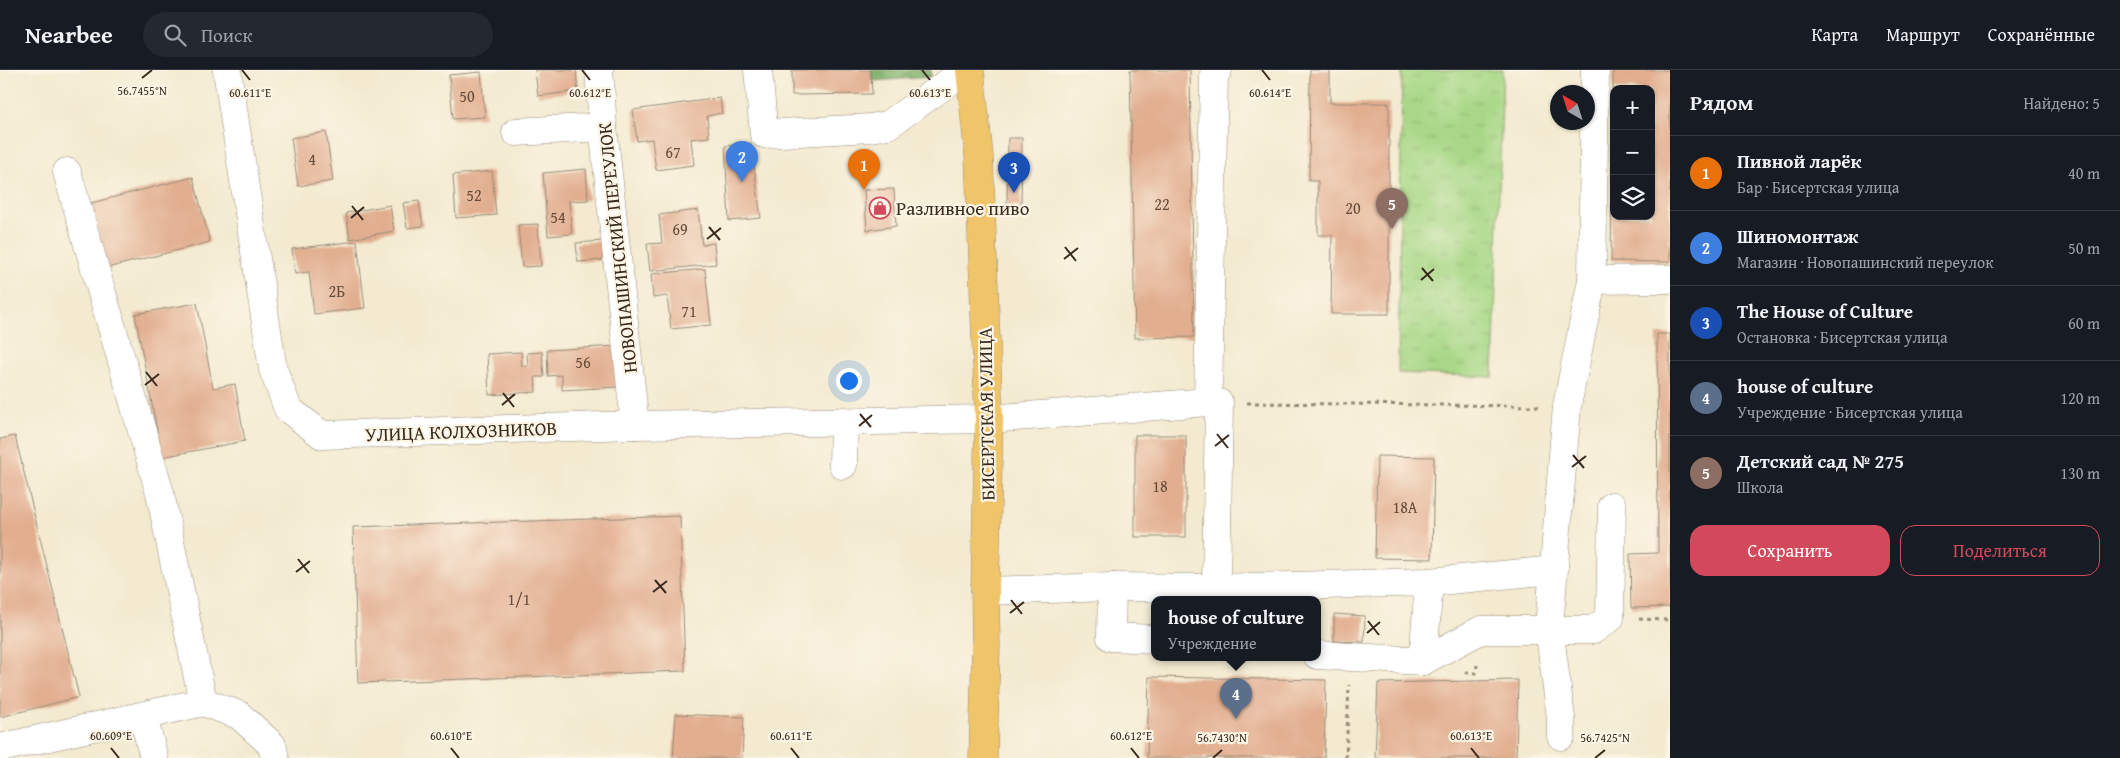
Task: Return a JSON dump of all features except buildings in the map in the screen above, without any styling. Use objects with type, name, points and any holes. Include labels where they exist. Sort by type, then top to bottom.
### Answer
[{"type":"main road","name":"БИСЕРТСКАЯ УЛИЦА","points":[[970,70],[979,156],[989,418],[985,591],[986,646],[982,758]]},
{"type":"street","name":"УЛИЦА КОЛХОЗНИКОВ","points":[[226,70],[273,369],[288,410],[322,435],[635,425],[989,418],[1214,402]]},
{"type":"street","name":"НОВОПАШИНСКИЙ ПЕРЕУЛОК","points":[[600,70],[603,127],[635,425]]},
{"type":"street","points":[[758,70],[764,134],[870,128],[888,125],[966,70]]},
{"type":"street","points":[[1218,70],[1214,74],[1214,402],[1218,594]]},
{"type":"street","points":[[1561,736],[1561,718],[1549,628],[1566,406],[1592,280],[1595,70]]},
{"type":"street","points":[[516,132],[603,127]]},
{"type":"street","points":[[67,172],[160,493],[204,702]]},
{"type":"street","points":[[1592,280],[1670,279]]},
{"type":"street","points":[[843,465],[844,421]]},
{"type":"street","points":[[1321,655],[1423,661],[1481,630],[1549,628],[1593,630],[1610,618],[1612,506]]},
{"type":"street","points":[[985,591],[1112,587],[1186,594],[1218,594],[1429,582],[1554,570]]},
{"type":"street","points":[[1423,661],[1429,582]]},
{"type":"street","points":[[1112,587],[1111,637],[1151,638]]},
{"type":"street","points":[[0,748],[204,702],[240,715],[272,745],[275,758]]},
{"type":"street","points":[[143,716],[154,758]]},
{"type":"path","points":[[1214,402],[1566,406]]},
{"type":"green space","points":[[871,70],[931,70],[931,77],[872,81]]},
{"type":"green space","points":[[1402,70],[1503,70],[1493,377],[1398,373]]},
{"type":"place","name":"Шиномонтаж","points":[[742,182]]},
{"type":"place","name":"Пивной ларёк","points":[[864,190]]},
{"type":"place","name":"The House of Culture","points":[[1014,193]]},
{"type":"place","name":"Разливное пиво","points":[[880,208]]},
{"type":"place","name":"Детский сад № 275","points":[[1392,229]]},
{"type":"place","name":"house of culture","points":[[1236,719]]}]
